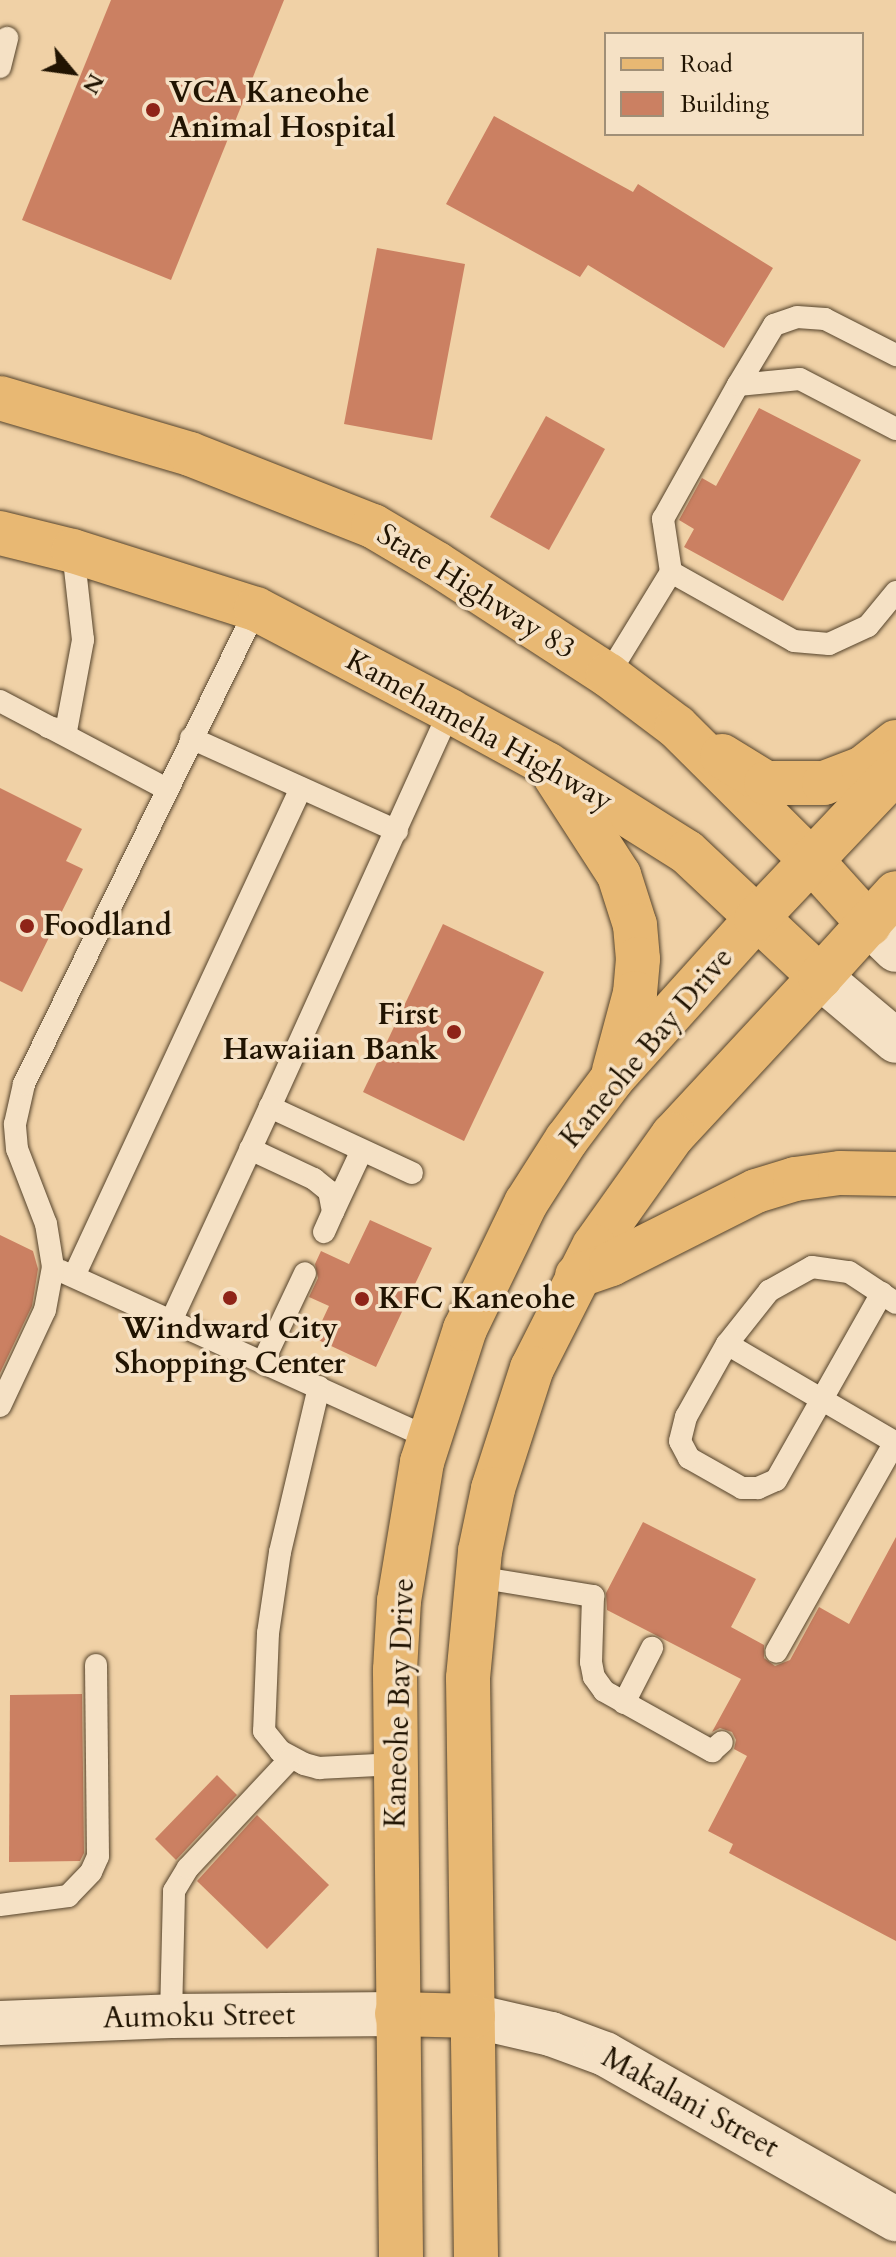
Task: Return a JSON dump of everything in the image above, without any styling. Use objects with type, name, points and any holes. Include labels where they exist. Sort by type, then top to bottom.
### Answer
[{"type":"main road","name":"State Highway 83","points":[[0,398],[190,454],[373,526],[608,675],[677,727],[813,862],[887,922]]},
{"type":"main road","name":"Kamehameha Highway","points":[[0,533],[73,551],[256,609],[450,711],[547,764],[687,852],[820,977]]},
{"type":"main road","points":[[677,727],[766,783],[824,783],[863,768],[896,742]]},
{"type":"main road","points":[[547,764],[619,875],[635,925],[638,959],[635,993],[612,1079]]},
{"type":"main road","name":"Kaneohe Bay Drive","points":[[401,2257],[396,1764],[399,1601],[408,1531],[429,1438],[465,1329],[493,1265],[559,1152],[612,1079],[756,919],[896,771]]},
{"type":"main road","points":[[476,2257],[468,1678],[477,1577],[493,1489],[510,1428],[532,1368],[577,1276],[632,1189],[673,1135],[820,977],[887,922]]},
{"type":"main road","points":[[577,1276],[611,1264],[756,1191],[795,1179],[840,1173],[896,1174]]},
{"type":"main road","points":[[397,2014],[473,2016]]},
{"type":"street","name":"Kamehameha Highway","points":[[820,977],[896,1041]]},
{"type":"street","name":"Aumoku Street","points":[[0,2023],[171,2016],[397,2014]]},
{"type":"street","name":"Makalani Street","points":[[473,2016],[551,2034],[605,2054],[896,2219]]},
{"type":"lane","points":[[0,67],[7,38]]},
{"type":"lane","points":[[608,675],[671,572],[663,519],[774,325],[797,317],[825,319],[896,355]]},
{"type":"lane","points":[[738,385],[800,379],[896,429]]},
{"type":"lane","points":[[48,727],[66,731],[83,640],[73,551]]},
{"type":"lane","points":[[671,572],[794,641],[829,644],[868,626],[896,592]]},
{"type":"lane","points":[[256,609],[32,1066],[18,1104],[17,1149],[63,1271],[429,1438]]},
{"type":"lane","points":[[0,701],[167,789]]},
{"type":"lane","points":[[172,1319],[450,711]]},
{"type":"lane","points":[[191,738],[397,831]]},
{"type":"lane","points":[[0,1406],[63,1271],[301,788]]},
{"type":"lane","points":[[270,1107],[412,1173]]},
{"type":"lane","points":[[250,1149],[322,1183],[333,1200],[328,1222],[362,1150]]},
{"type":"lane","points":[[812,1267],[849,1272],[889,1298],[822,1399],[776,1480],[758,1488],[742,1488],[689,1458],[680,1441],[686,1417],[727,1344],[769,1291],[812,1267]]},
{"type":"lane","points":[[263,1362],[305,1273]]},
{"type":"lane","points":[[727,1344],[896,1441],[776,1652]]},
{"type":"lane","points":[[319,1387],[280,1552],[268,1633],[264,1731],[290,1759],[319,1768],[396,1764]]},
{"type":"lane","points":[[477,1577],[593,1596],[591,1662],[594,1677],[604,1691],[712,1751],[722,1742]]},
{"type":"lane","points":[[624,1703],[652,1648]]},
{"type":"lane","points":[[0,1905],[68,1896],[80,1885],[98,1856],[96,1665]]},
{"type":"lane","points":[[171,2016],[174,1891],[188,1868],[290,1759]]},
{"type":"lane","points":[[0,1891],[53,1898]]},
{"type":"building","name":"VCA Kaneohe Animal Hospital","points":[[111,0],[284,0],[171,280],[22,220]]},
{"type":"building","points":[[494,116],[633,192],[638,184],[773,268],[724,348],[588,265],[580,277],[446,204]]},
{"type":"building","points":[[377,248],[465,264],[432,440],[344,424]]},
{"type":"building","points":[[759,408],[861,460],[783,601],[684,547],[694,529],[679,520],[702,478],[716,486]]},
{"type":"building","points":[[546,416],[605,449],[549,550],[490,517]]},
{"type":"building","name":"Foodland","points":[[0,788],[82,829],[66,861],[83,869],[22,992],[0,981]]},
{"type":"building","name":"First Hawaiian Bank","points":[[443,924],[544,972],[464,1141],[363,1092]]},
{"type":"building","name":"KFC Kaneohe","points":[[370,1220],[432,1248],[376,1367],[314,1338],[329,1306],[309,1297],[318,1278],[315,1264],[321,1251],[349,1264]]},
{"type":"building","points":[[0,1235],[33,1251],[38,1269],[32,1306],[0,1373]]},
{"type":"building","points":[[643,1522],[756,1579],[731,1627],[764,1645],[764,1658],[775,1666],[790,1660],[819,1607],[849,1624],[896,1537],[896,1941],[729,1853],[733,1844],[708,1831],[747,1756],[734,1749],[736,1740],[732,1732],[720,1728],[712,1732],[741,1679],[607,1610],[606,1593]]},
{"type":"building","points":[[82,1694],[84,1853],[80,1861],[9,1862],[10,1695]]},
{"type":"building","points":[[217,1775],[237,1795],[176,1860],[155,1839]]},
{"type":"building","points":[[257,1815],[329,1885],[267,1949],[197,1881]]},
{"type":"place","name":"VCA Kaneohe Animal Hospital","points":[[153,110]]},
{"type":"place","name":"Foodland","points":[[27,926]]},
{"type":"place","name":"First Hawaiian Bank","points":[[454,1032]]},
{"type":"place","name":"Windward City Shopping Center","points":[[230,1298]]},
{"type":"place","name":"KFC Kaneohe","points":[[362,1299]]}]
